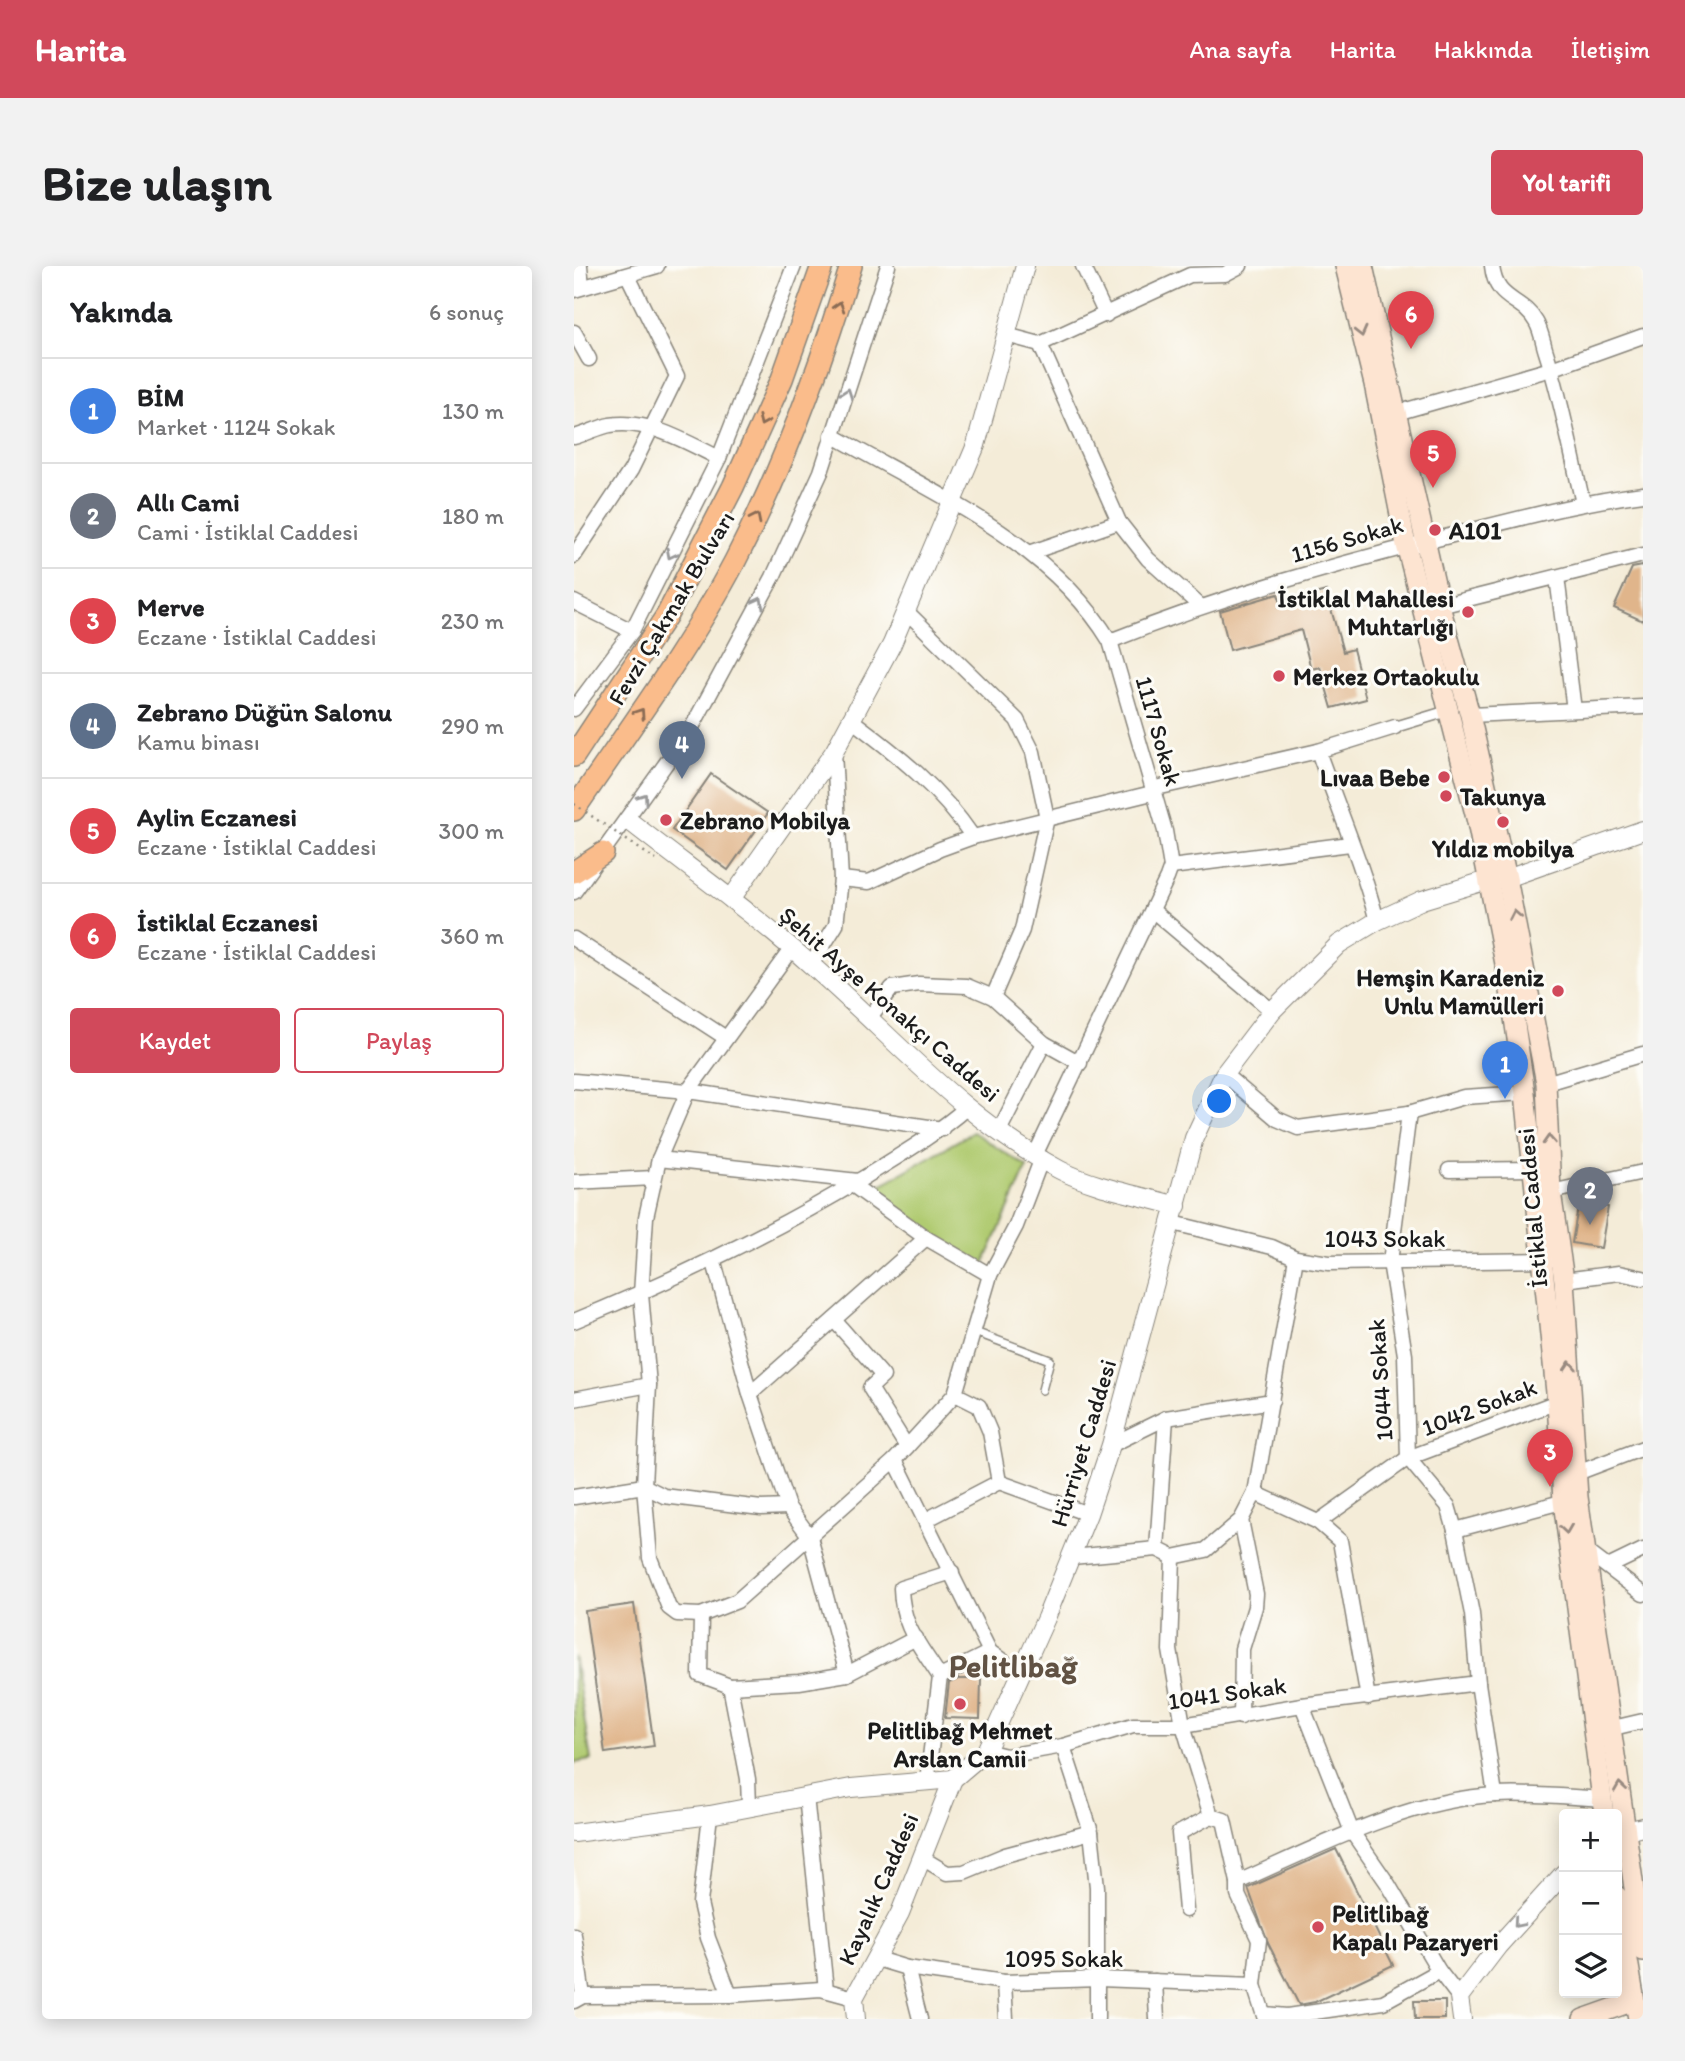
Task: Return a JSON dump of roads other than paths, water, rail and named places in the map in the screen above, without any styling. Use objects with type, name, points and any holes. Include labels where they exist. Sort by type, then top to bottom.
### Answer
[{"type":"main road","name":"Fevzi Çakmak Bulvarı","points":[[574,756],[667,615],[733,487],[782,379],[822,266]]},
{"type":"main road","name":"Fevzi Çakmak Bulvarı","points":[[574,810],[670,667],[734,563],[784,459],[822,363],[851,266]]},
{"type":"main road","name":"İstiklal Caddesi","points":[[1345,266],[1374,384],[1406,545],[1477,822],[1497,879],[1546,1083],[1557,1402],[1604,1807]]},
{"type":"main road","name":"İstiklal Caddesi","points":[[1363,266],[1440,606],[1470,715],[1497,879],[1533,1169],[1551,1259],[1564,1280],[1577,1474],[1570,1499],[1585,1550],[1629,1830],[1643,1951]]},
{"type":"main road","points":[[574,872],[603,853]]},
{"type":"main road","points":[[1583,2019],[1639,2007],[1622,1921]]},
{"type":"street","points":[[580,266],[578,288],[657,266]]},
{"type":"street","points":[[574,709],[632,631],[719,458],[794,266]]},
{"type":"street","points":[[574,892],[692,727],[766,588],[821,472],[888,266]]},
{"type":"street","points":[[731,900],[834,752],[907,612],[976,444],[1025,266]]},
{"type":"street","points":[[1083,266],[1106,315]]},
{"type":"street","points":[[1006,335],[1040,344],[1190,275],[1240,266]]},
{"type":"street","points":[[1492,266],[1494,281],[1502,294],[1519,304],[1536,321],[1551,369],[1583,503]]},
{"type":"street","points":[[574,556],[631,470],[677,376],[628,276]]},
{"type":"street","points":[[574,332],[589,359]]},
{"type":"street","points":[[1396,413],[1551,369],[1643,336]]},
{"type":"street","points":[[1040,344],[1119,523],[1148,559],[1199,605]]},
{"type":"street","points":[[574,437],[610,425],[653,429],[719,458]]},
{"type":"street","name":"1117 Sokak","points":[[832,435],[1032,552],[1094,615],[1110,641],[1165,831],[1171,867]]},
{"type":"street","name":"1156 Sokak","points":[[1110,641],[1199,605],[1406,545],[1583,503],[1643,494]]},
{"type":"street","points":[[1032,552],[1119,523]]},
{"type":"street","points":[[1440,606],[1643,555]]},
{"type":"street","points":[[1557,577],[1574,710]]},
{"type":"street","points":[[574,602],[632,631]]},
{"type":"street","points":[[907,612],[1017,720],[1033,752],[1046,818],[1022,930],[993,997]]},
{"type":"street","points":[[1470,715],[1643,707]]},
{"type":"street","points":[[841,879],[869,881],[973,837],[1318,751],[1448,711]]},
{"type":"street","points":[[850,719],[904,760],[953,808],[973,837]]},
{"type":"street","points":[[1318,751],[1350,844],[1364,872],[1377,921]]},
{"type":"street","points":[[811,965],[836,925],[841,879],[834,752]]},
{"type":"street","name":"Şehit Ayşe Konakçı Caddesi","points":[[628,820],[792,948],[966,1108],[1061,1170],[1175,1214]]},
{"type":"street","name":"Hürriyet Caddesi","points":[[953,1779],[986,1751],[1072,1558],[1111,1445],[1194,1138],[1224,1074],[1272,1011],[1339,944],[1377,921],[1422,900],[1497,879],[1643,830]]},
{"type":"street","points":[[792,948],[688,1091],[659,1159],[646,1217],[641,1294],[649,1385],[644,1486],[650,1558],[669,1608],[677,1614],[701,1615],[737,1601],[895,1460],[955,1394],[990,1275],[1016,1226],[1039,1155],[1171,867],[1350,844]]},
{"type":"street","points":[[1153,910],[1272,1011]]},
{"type":"street","points":[[574,939],[726,1038]]},
{"type":"street","points":[[870,1017],[886,992],[902,985],[967,986],[993,997],[1044,1043],[1080,1063]]},
{"type":"street","points":[[999,1131],[1044,1043]]},
{"type":"street","points":[[1546,1083],[1643,1054]]},
{"type":"street","points":[[1224,1074],[1277,1119],[1298,1128],[1409,1113],[1464,1097],[1525,1093]]},
{"type":"street","points":[[574,1080],[688,1091],[942,1129]]},
{"type":"street","points":[[574,1321],[714,1262],[856,1183],[942,1129],[966,1108]]},
{"type":"street","name":"1044 Sokak","points":[[1409,1113],[1390,1262],[1405,1355],[1408,1458],[1448,1506],[1455,1530],[1472,1614],[1478,1683],[1495,1795]]},
{"type":"street","points":[[659,1159],[856,1183],[926,1238],[990,1275]]},
{"type":"street","points":[[1449,1170],[1533,1169]]},
{"type":"street","points":[[1551,1192],[1643,1172]]},
{"type":"street","points":[[574,1182],[654,1178]]},
{"type":"street","name":"1043 Sokak","points":[[1175,1214],[1272,1247],[1296,1258],[1329,1263],[1551,1259]]},
{"type":"street","points":[[750,1394],[926,1238]]},
{"type":"street","points":[[1072,1558],[1157,1549],[1173,1557],[1206,1550],[1241,1520],[1255,1493],[1296,1258]]},
{"type":"street","points":[[714,1262],[750,1394],[788,1507],[810,1536],[847,1674]]},
{"type":"street","points":[[1564,1280],[1619,1273],[1643,1278]]},
{"type":"street","points":[[834,1320],[883,1376],[870,1388],[906,1447]]},
{"type":"street","points":[[574,1399],[649,1385]]},
{"type":"street","points":[[955,1394],[979,1406],[990,1433],[999,1482]]},
{"type":"street","points":[[1111,1445],[1166,1418],[1272,1401]]},
{"type":"street","name":"1042 Sokak","points":[[1318,1522],[1408,1458],[1557,1402],[1573,1415]]},
{"type":"street","points":[[1157,1549],[1166,1418]]},
{"type":"street","points":[[1577,1474],[1643,1448]]},
{"type":"street","points":[[895,1460],[990,1652],[1022,1674]]},
{"type":"street","points":[[926,1520],[999,1482],[1088,1514]]},
{"type":"street","points":[[574,1497],[644,1486],[664,1496],[761,1508],[788,1507]]},
{"type":"street","points":[[1255,1493],[1318,1522],[1340,1541],[1368,1698]]},
{"type":"street","points":[[1455,1530],[1570,1499]]},
{"type":"street","points":[[1241,1520],[1256,1594],[1255,1607],[1242,1649],[1241,1717]]},
{"type":"street","points":[[1585,1550],[1643,1594]]},
{"type":"street","points":[[1608,1567],[1643,1550]]},
{"type":"street","points":[[1173,1557],[1170,1650],[1183,1725],[1211,1816]]},
{"type":"street","points":[[927,1781],[940,1677],[907,1628],[901,1588],[952,1572]]},
{"type":"street","points":[[701,1615],[700,1675],[730,1686],[799,1682],[847,1674],[916,1639]]},
{"type":"street","points":[[940,1677],[990,1652]]},
{"type":"street","name":"1041 Sokak","points":[[986,1751],[1006,1756],[1063,1746],[1133,1725],[1183,1725],[1302,1705],[1478,1683]]},
{"type":"street","points":[[730,1686],[748,1779],[749,1806]]},
{"type":"street","points":[[1302,1705],[1352,1832],[1388,1884],[1439,1971],[1459,1997],[1462,2019]]},
{"type":"street","points":[[1613,1728],[1643,1720]]},
{"type":"street","points":[[1063,1746],[1091,1832],[1097,1887],[1097,2019]]},
{"type":"street","points":[[574,1833],[710,1815],[851,1788],[953,1779]]},
{"type":"street","name":"Kayalık Caddesi","points":[[856,2019],[854,1998],[877,1959],[922,1858],[953,1779]]},
{"type":"street","points":[[1238,1882],[1352,1832],[1445,1802],[1495,1795],[1604,1807]]},
{"type":"street","points":[[806,1796],[826,1990]]},
{"type":"street","points":[[710,1815],[700,1903],[712,1949],[730,1995]]},
{"type":"street","points":[[1186,1910],[1179,1833],[1211,1816],[1224,1820],[1238,1882],[1238,1895],[1258,1940],[1254,1985],[1264,2016],[1287,2016],[1383,2002],[1439,1971]]},
{"type":"street","points":[[922,1858],[947,1873],[964,1872],[1005,1855],[1091,1832]]},
{"type":"street","points":[[1459,1997],[1506,1937],[1559,1879]]},
{"type":"street","points":[[574,1935],[579,1998],[826,1990],[854,1998]]},
{"type":"street","name":"1095 Sokak","points":[[877,1959],[907,1968],[1004,1982],[1099,1979],[1254,1985]]},
{"type":"street","points":[[907,1968],[920,2019]]},
{"type":"street","points":[[1155,1981],[1157,2019]]},
{"type":"street","points":[[1004,1982],[1006,2019]]},
{"type":"lane","points":[[972,1331],[1050,1360],[1042,1390]]},
{"type":"place","name":"İstiklal Eczanesi","points":[[1411,349]]},
{"type":"place","name":"Aylin Eczanesi","points":[[1433,488]]},
{"type":"place","name":"A101","points":[[1435,530]]},
{"type":"place","name":"İstiklal Mahallesi Muhtarlığı","points":[[1468,612]]},
{"type":"place","name":"Merkez Ortaokulu","points":[[1279,676]]},
{"type":"place","name":"Lıvaa Bebe","points":[[1444,777]]},
{"type":"place","name":"Zebrano Düğün Salonu","points":[[682,779]]},
{"type":"place","name":"Takunya","points":[[1446,796]]},
{"type":"place","name":"Zebrano Mobilya","points":[[666,820]]},
{"type":"place","name":"Yıldız mobilya","points":[[1503,822]]},
{"type":"place","name":"Hemşin Karadeniz Unlu Mamülleri","points":[[1558,991]]},
{"type":"place","name":"BİM","points":[[1505,1099]]},
{"type":"place","name":"Allı Cami","points":[[1590,1225]]},
{"type":"place","name":"Merve","points":[[1550,1487]]},
{"type":"place","name":"Pelitlibağ Mehmet Arslan Camii","points":[[960,1704]]},
{"type":"place","name":"Pelitlibağ Kapalı Pazaryeri","points":[[1318,1927]]},
{"type":"district","name":"Pelitlibağ","points":[[1013,1666]]}]
